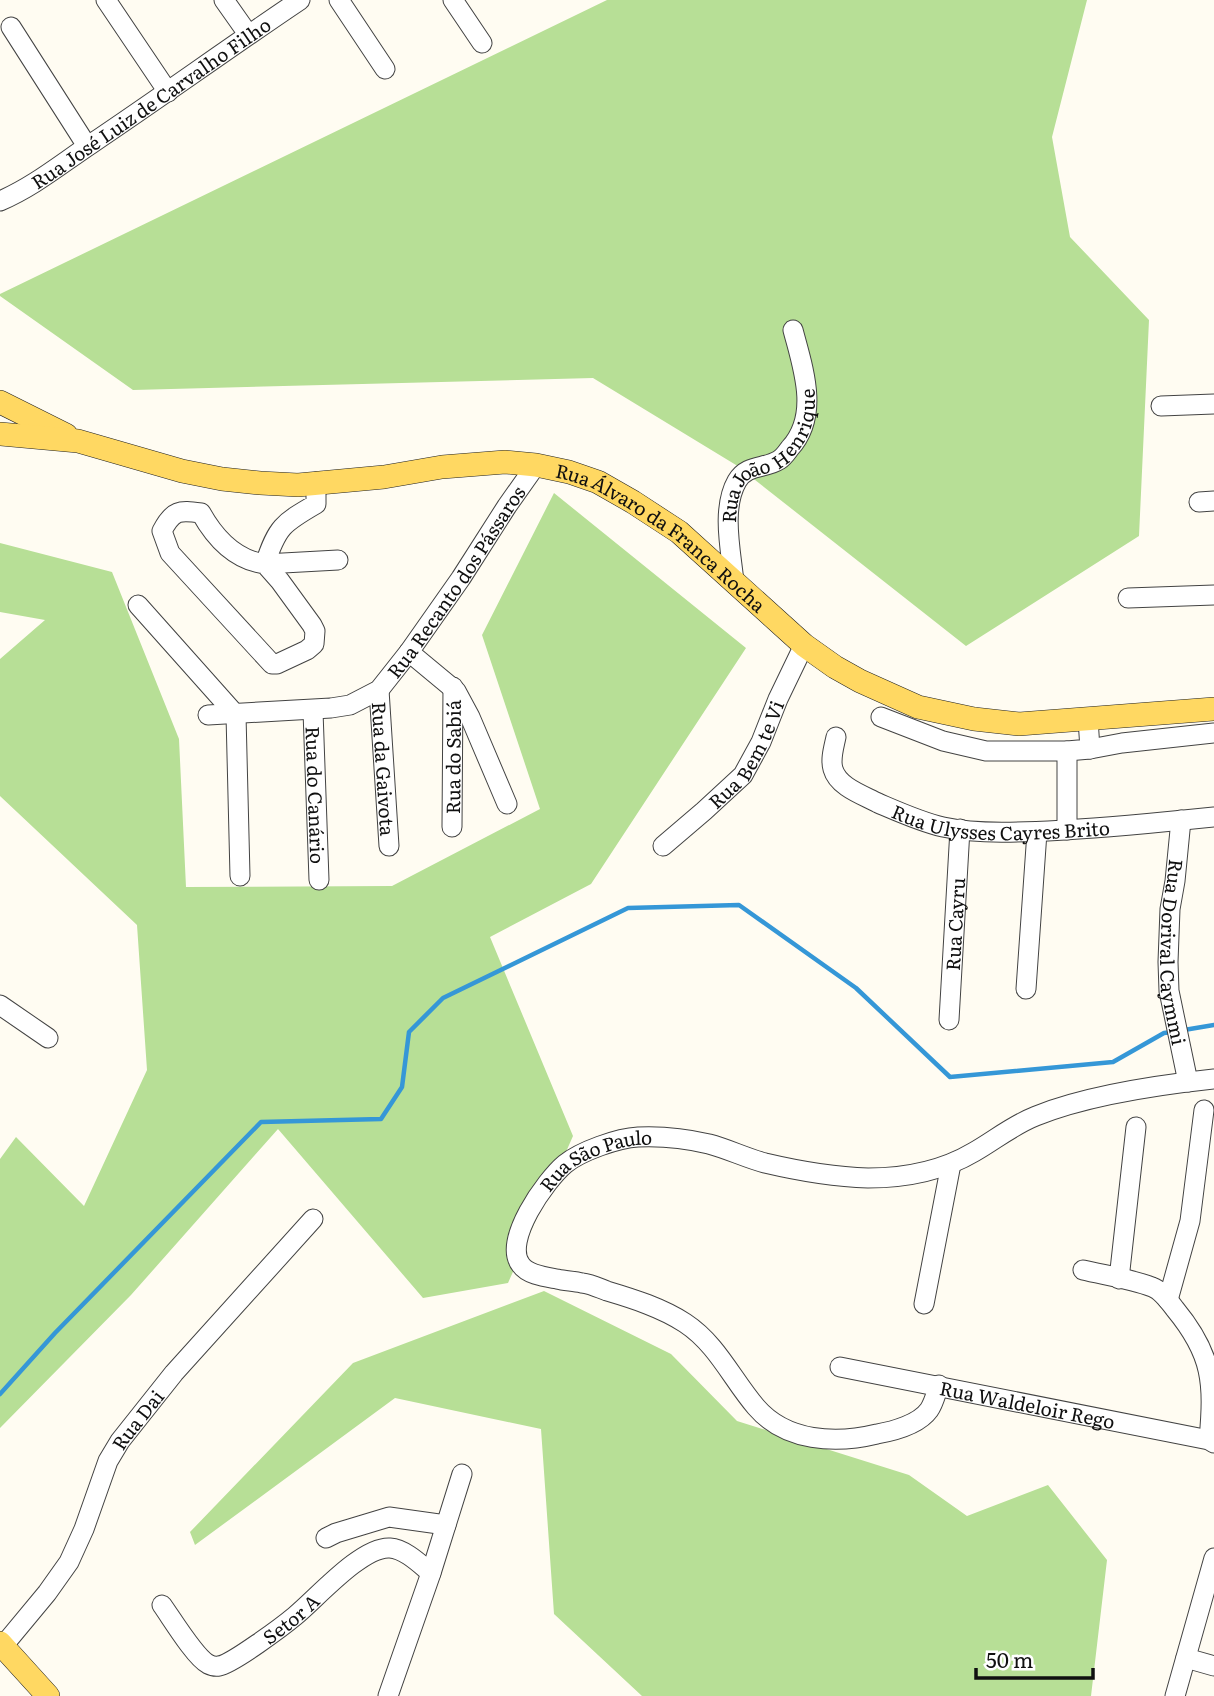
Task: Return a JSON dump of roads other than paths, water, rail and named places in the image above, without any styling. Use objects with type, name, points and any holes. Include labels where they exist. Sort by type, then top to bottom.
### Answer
[{"type":"main road","name":"Rua Álvaro da Franca Rocha","points":[[0,402],[78,441],[182,471],[222,479],[298,485],[505,462],[569,472],[598,482],[679,532],[804,645],[835,667],[918,707],[974,719],[1019,724],[1214,709]]},
{"type":"main road","name":"Rua Álvaro da Franca Rocha","points":[[0,434],[78,441]]},
{"type":"main road","points":[[1,1644],[44,1694]]},
{"type":"street","points":[[106,0],[168,92]]},
{"type":"street","points":[[224,0],[248,34]]},
{"type":"street","name":"Rua José Luiz de Carvalho Filho","points":[[3,194],[36,183],[300,0]]},
{"type":"street","points":[[339,0],[385,69]]},
{"type":"street","points":[[453,0],[482,43]]},
{"type":"street","points":[[11,27],[88,146]]},
{"type":"street","name":"Rua João Henrique","points":[[734,582],[728,527],[730,497],[737,481],[745,471],[780,460],[797,441],[805,424],[806,387],[793,330]]},
{"type":"street","points":[[1161,406],[1214,404]]},
{"type":"street","name":"Rua Recanto dos Pássaros","points":[[208,715],[313,711],[350,705],[379,690],[461,578],[536,465]]},
{"type":"street","points":[[265,564],[273,539],[289,520],[316,503],[316,482]]},
{"type":"street","points":[[265,564],[315,631],[314,644],[277,664],[272,664],[170,553],[162,531],[167,520],[174,514],[183,511],[201,513],[214,533],[231,550],[246,559],[265,564],[338,559]]},
{"type":"street","points":[[1128,598],[1214,595]]},
{"type":"street","points":[[138,605],[236,715],[240,876]]},
{"type":"street","name":"Rua Bem te Vi","points":[[663,845],[743,775],[761,742],[804,645]]},
{"type":"street","points":[[409,652],[453,687],[462,699],[507,804]]},
{"type":"street","name":"Rua do Sabiá","points":[[452,827],[453,687]]},
{"type":"street","name":"Rua da Gaivota","points":[[379,690],[389,846]]},
{"type":"street","name":"Rua do Canário","points":[[313,711],[319,880]]},
{"type":"street","points":[[881,718],[943,741],[986,751],[1058,751],[1214,733]]},
{"type":"street","points":[[1088,719],[1094,748]]},
{"type":"street","name":"Rua Ulysses Cayres Brito","points":[[836,737],[832,768],[844,784],[914,818],[943,827],[1037,832],[1214,817]]},
{"type":"street","points":[[1058,751],[1067,830]]},
{"type":"street","name":"Rua Dorival Caymmi","points":[[1181,820],[1170,909],[1168,991],[1188,1082]]},
{"type":"street","name":"Rua Cayru","points":[[949,1020],[960,829]]},
{"type":"street","points":[[1026,989],[1037,832]]},
{"type":"street","points":[[0,1005],[48,1038]]},
{"type":"street","name":"Rua São Paulo","points":[[939,1385],[930,1409],[906,1425],[854,1439],[835,1440],[796,1434],[782,1428],[758,1409],[720,1356],[685,1323],[630,1297],[582,1283],[531,1273],[521,1266],[517,1254],[517,1240],[539,1196],[566,1163],[588,1151],[616,1141],[637,1137],[681,1140],[709,1144],[762,1162],[800,1170],[863,1178],[910,1176],[951,1164],[1017,1125],[1062,1107],[1113,1095],[1214,1079]]},
{"type":"street","points":[[1168,1300],[1190,1220],[1204,1110]]},
{"type":"street","points":[[1119,1279],[1136,1127]]},
{"type":"street","points":[[924,1304],[951,1164]]},
{"type":"street","name":"Rua Dai","points":[[1,1644],[47,1593],[69,1562],[84,1529],[108,1461],[120,1441],[174,1373],[313,1219]]},
{"type":"street","points":[[1083,1270],[1154,1287],[1168,1300],[1195,1336],[1207,1363],[1212,1393],[1211,1442]]},
{"type":"street","name":"Rua Waldeloir Rego","points":[[840,1367],[1211,1442]]},
{"type":"street","points":[[388,1696],[462,1474]]},
{"type":"street","points":[[326,1538],[390,1517],[446,1525]]},
{"type":"street","name":"Setor A","points":[[162,1605],[199,1657],[212,1666],[218,1666],[235,1658],[294,1618],[359,1559],[372,1552],[392,1548],[406,1554],[431,1573]]},
{"type":"street","points":[[1175,1696],[1210,1589],[1214,1558]]},
{"type":"street","points":[[1186,1658],[1214,1666]]},
{"type":"waterway","points":[[0,1394],[55,1333],[261,1122],[381,1119],[402,1087],[409,1032],[443,998],[628,908],[739,905],[856,988],[950,1077],[1113,1062],[1164,1033],[1172,1032]]},
{"type":"waterway","points":[[1184,1030],[1214,1025]]}]
